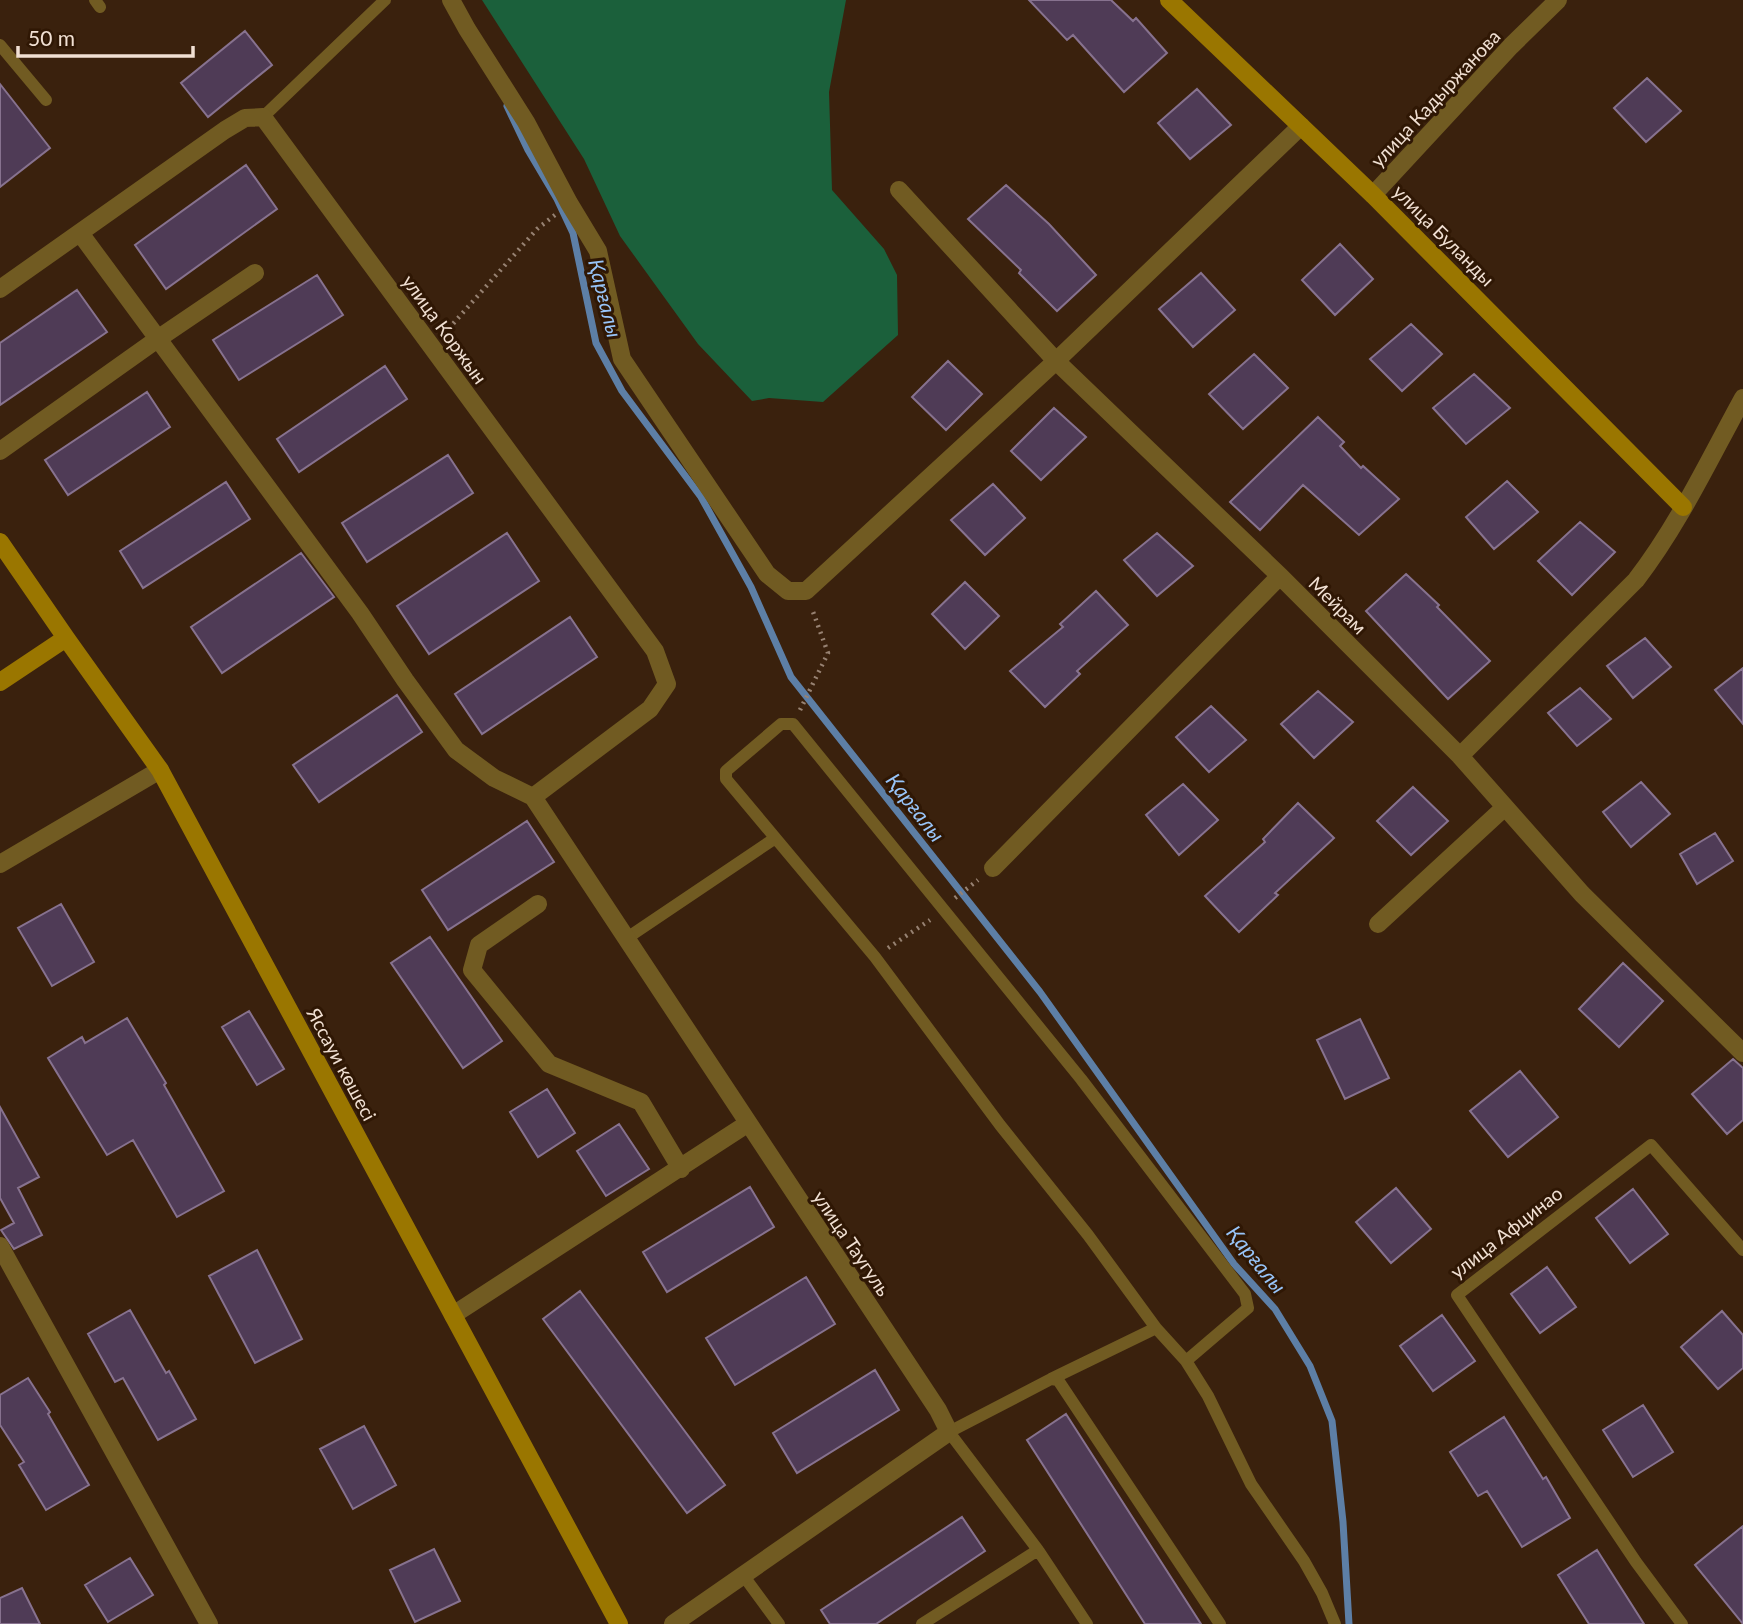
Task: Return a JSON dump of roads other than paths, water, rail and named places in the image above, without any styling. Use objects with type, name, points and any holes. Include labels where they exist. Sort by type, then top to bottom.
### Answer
[{"type":"main road","name":"улица Буланды","points":[[1169,0],[1373,195],[1683,507]]},
{"type":"main road","name":"Яссауи көшесі","points":[[0,542],[160,769],[619,1624]]},
{"type":"main road","points":[[0,682],[66,638]]},
{"type":"street","points":[[451,0],[526,122],[598,251],[622,359],[767,574],[788,591],[806,591],[1056,361],[1301,126]]},
{"type":"street","name":"улица Кадыржанова","points":[[1373,195],[1511,46],[1558,0]]},
{"type":"street","points":[[0,289],[225,130],[245,118],[263,117]]},
{"type":"street","name":"улица Коржын","points":[[263,117],[655,651],[667,684],[650,709],[533,797]]},
{"type":"street","name":"Мейрам","points":[[899,190],[1056,361],[1280,576],[1460,756],[1582,894],[1743,1053]]},
{"type":"street","points":[[80,233],[360,613],[456,750],[494,778],[533,797]]},
{"type":"street","points":[[0,451],[255,272]]},
{"type":"street","points":[[1460,756],[1636,580],[1660,548],[1743,398]]},
{"type":"street","points":[[993,869],[1280,576]]},
{"type":"street","points":[[0,863],[160,769]]},
{"type":"street","name":"улица Таугуль","points":[[533,797],[938,1410],[950,1433]]},
{"type":"street","points":[[1378,923],[1505,807]]},
{"type":"street","points":[[538,904],[479,945],[472,971],[548,1064],[641,1102],[681,1169]]},
{"type":"street","points":[[453,1315],[747,1124]]},
{"type":"street","points":[[0,1246],[209,1624]]},
{"type":"street","points":[[673,1624],[950,1433]]},
{"type":"lane","points":[[263,117],[385,0]]},
{"type":"lane","points":[[0,45],[46,100]]},
{"type":"lane","points":[[1186,1361],[1248,1308],[1245,1294],[1081,1079],[793,724],[780,724],[726,771],[726,779],[875,957],[1156,1328],[1186,1361],[1208,1396],[1251,1484],[1304,1561],[1335,1624]]},
{"type":"lane","points":[[627,938],[774,839]]},
{"type":"lane","name":"улица Афцинао","points":[[1682,1624],[1636,1562],[1457,1295],[1651,1145],[1743,1250]]},
{"type":"lane","points":[[1087,1624],[1038,1550],[950,1433],[1051,1379],[1156,1328]]},
{"type":"lane","points":[[1051,1379],[1058,1380],[1220,1624]]},
{"type":"lane","points":[[922,1624],[1038,1550]]},
{"type":"lane","points":[[743,1575],[779,1624]]},
{"type":"waterway","name":"Қарғалы","points":[[507,106],[573,233],[596,343],[622,391],[701,497],[751,587],[791,677],[1040,992],[1234,1264],[1275,1309],[1310,1366],[1332,1421],[1343,1522],[1349,1624]]}]
